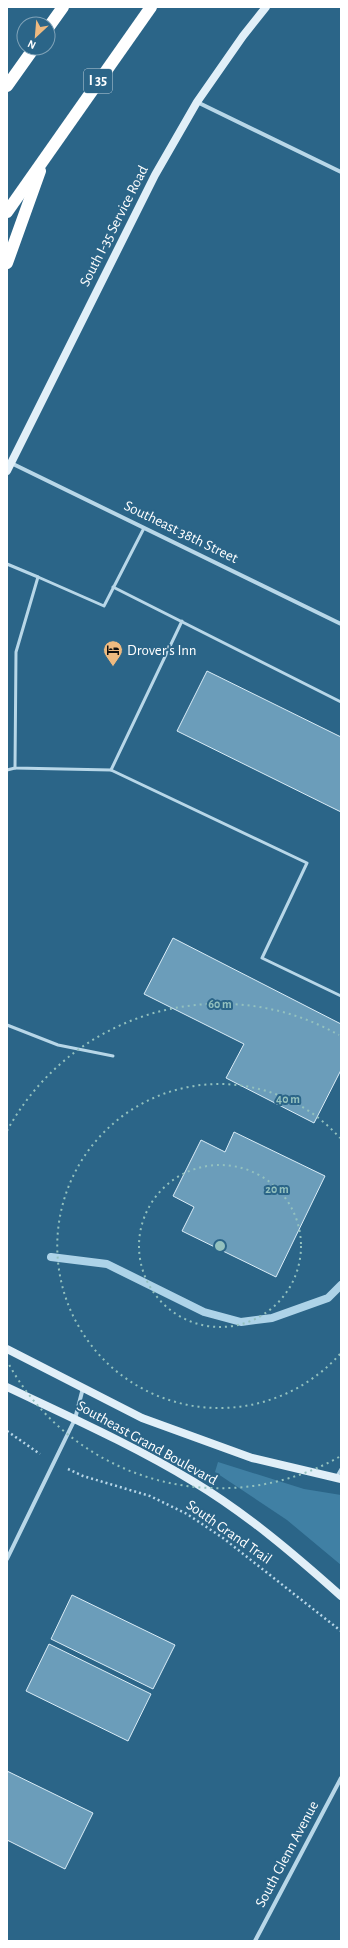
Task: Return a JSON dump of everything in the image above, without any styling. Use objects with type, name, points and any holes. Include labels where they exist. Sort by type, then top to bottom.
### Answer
[{"type":"highway","points":[[56,17],[63,7]]},
{"type":"highway","name":"I 35","points":[[7,212],[151,7]]},
{"type":"highway","points":[[7,86],[28,56]]},
{"type":"highway","points":[[7,263],[46,155]]},
{"type":"street","name":"South I-35 Service Road","points":[[7,471],[124,234],[155,175],[197,102],[243,36],[266,7]]},
{"type":"street","points":[[197,102],[341,172]]},
{"type":"street","name":"Southeast 38th Street","points":[[11,463],[341,624]]},
{"type":"street","name":"Southeast Grand Boulevard","points":[[7,1349],[142,1418],[252,1458],[339,1479]]},
{"type":"street","name":"Southeast Grand Boulevard","points":[[7,1387],[75,1419],[194,1482],[247,1518],[341,1596]]},
{"type":"street","points":[[7,1559],[75,1419],[83,1388]]},
{"type":"street","name":"South Glenn Avenue","points":[[255,1941],[341,1778]]},
{"type":"lane","points":[[7,564],[104,606],[144,528]]},
{"type":"lane","points":[[14,768],[16,652],[38,577]]},
{"type":"lane","points":[[113,587],[341,702]]},
{"type":"lane","points":[[111,770],[182,621]]},
{"type":"lane","points":[[7,770],[14,768],[111,770],[307,863],[262,958],[341,996]]},
{"type":"lane","points":[[7,1025],[58,1045],[113,1056]]},
{"type":"lane","points":[[339,1479],[341,1469]]},
{"type":"path","name":"South Grand Trail","points":[[7,1431],[36,1452],[83,1476],[150,1496],[187,1514],[223,1538],[341,1631]]},
{"type":"shaded area","points":[[218,1462],[304,1489],[341,1495],[341,1565],[287,1520],[215,1472]]},
{"type":"building","points":[[207,671],[341,737],[341,812],[177,731]]},
{"type":"building","points":[[173,938],[341,1024],[341,1070],[314,1123],[226,1078],[244,1044],[144,994]]},
{"type":"building","points":[[234,1132],[325,1176],[276,1277],[182,1231],[194,1207],[173,1196],[201,1140],[225,1152]]},
{"type":"building","points":[[72,1595],[175,1645],[153,1689],[51,1639]]},
{"type":"building","points":[[49,1644],[151,1694],[128,1741],[26,1691]]},
{"type":"building","points":[[7,1771],[93,1813],[65,1869],[7,1840]]},
{"type":"waterway","points":[[51,1257],[107,1264],[204,1312],[241,1322],[272,1318],[328,1298],[341,1285]]},
{"type":"place","name":"Drover's Inn","points":[[113,667]]}]
